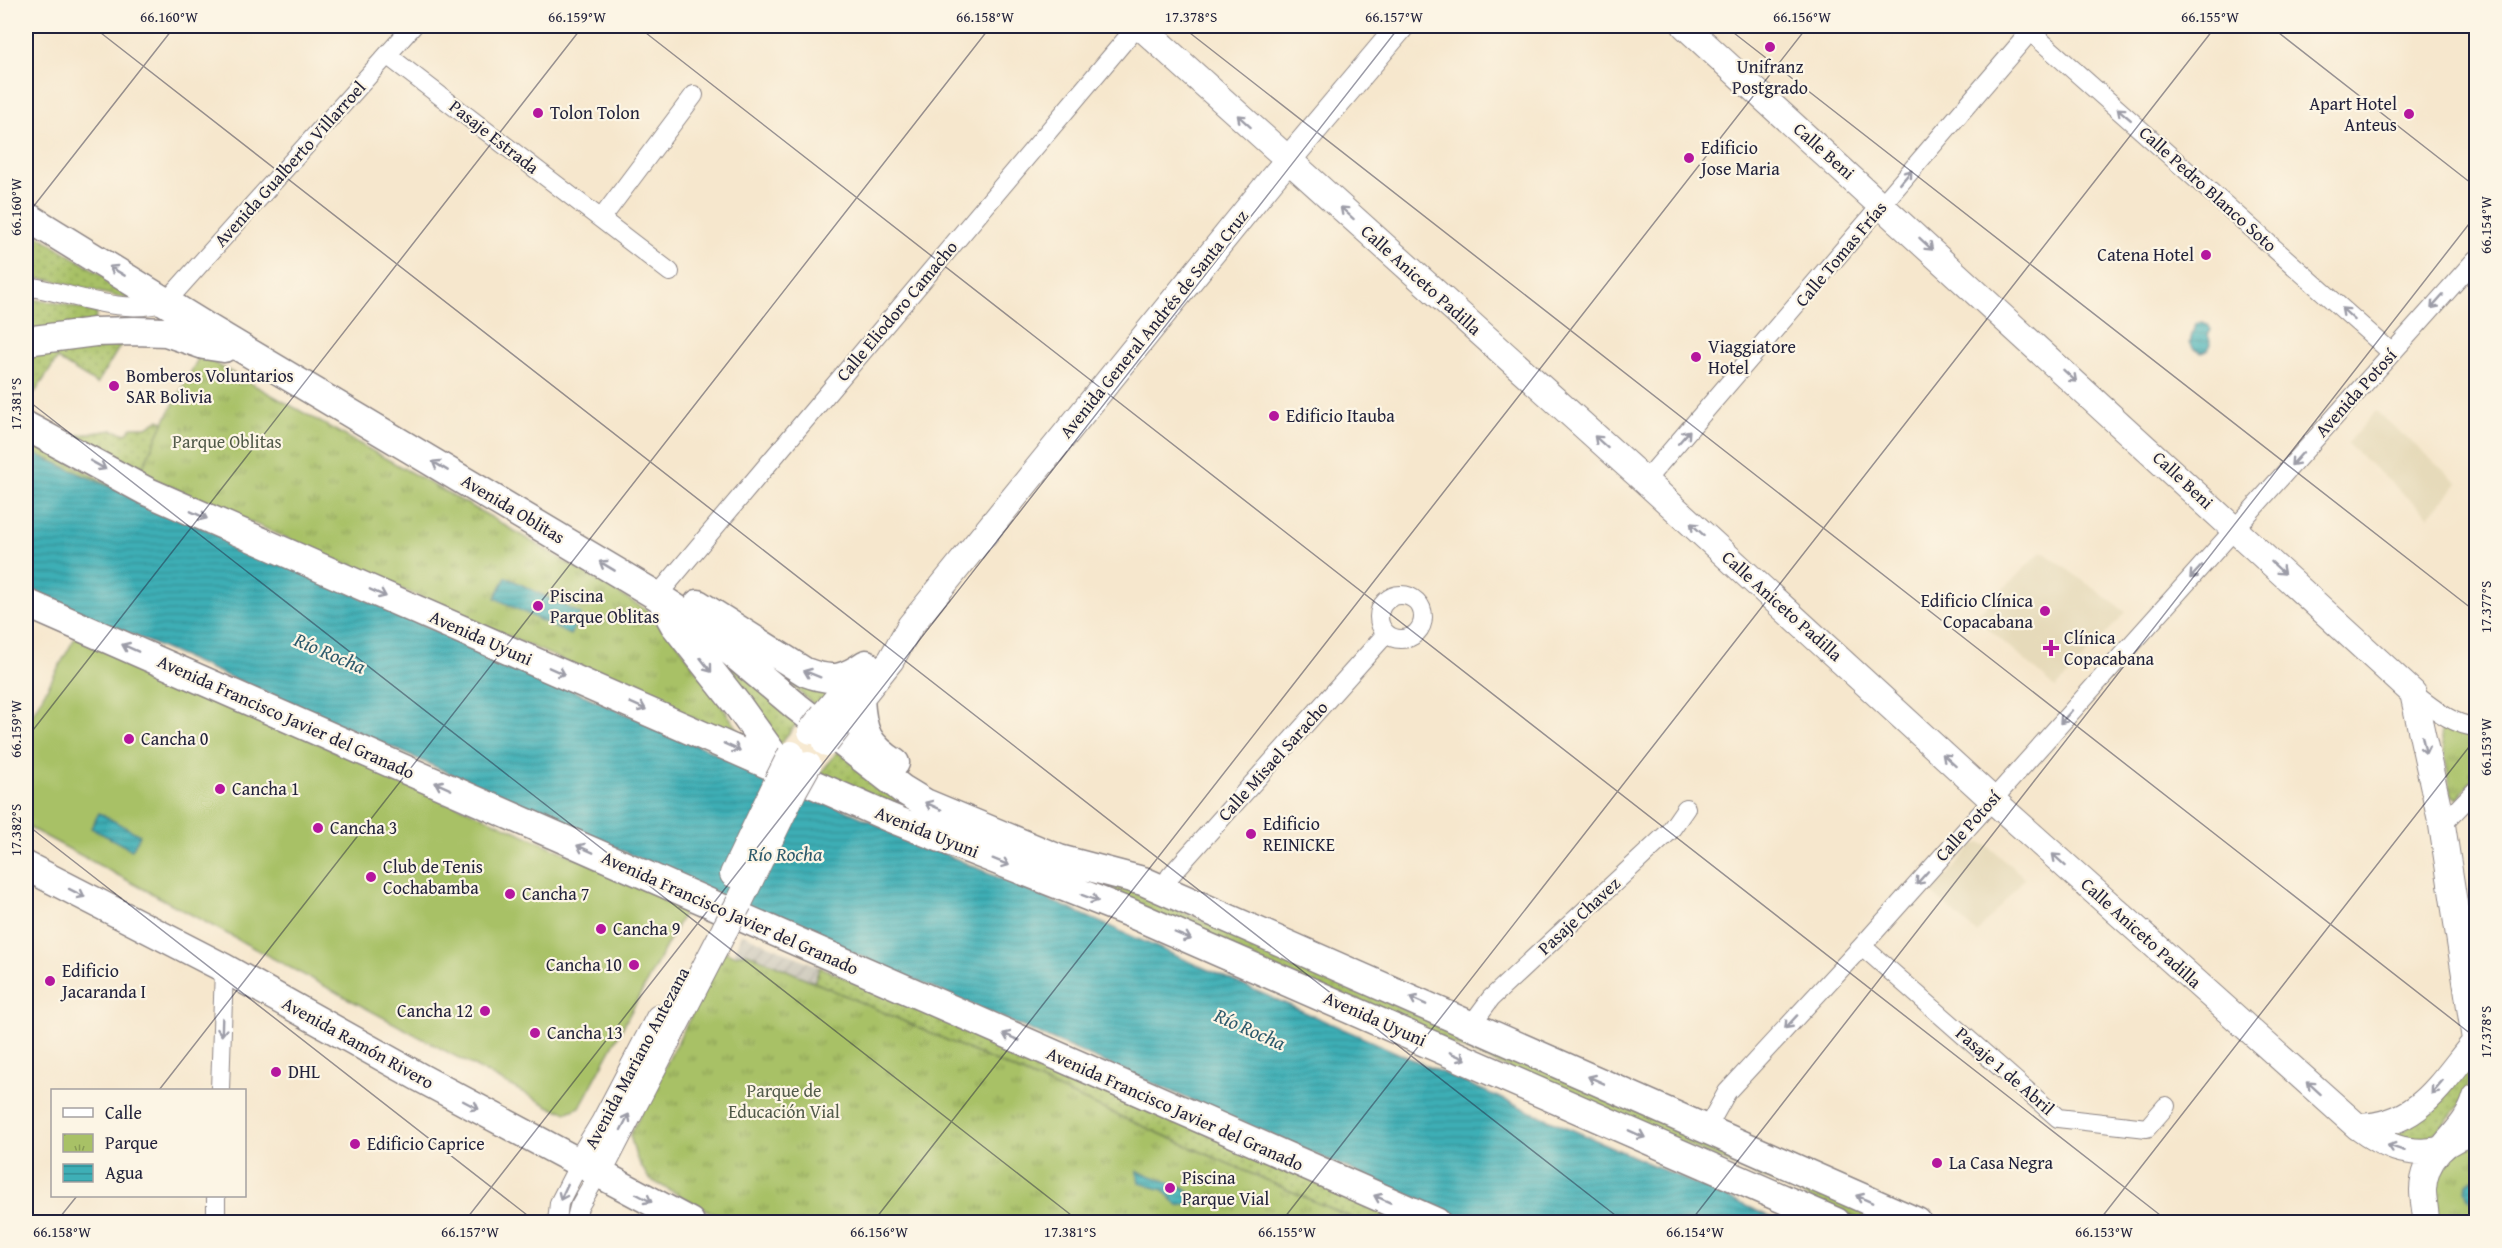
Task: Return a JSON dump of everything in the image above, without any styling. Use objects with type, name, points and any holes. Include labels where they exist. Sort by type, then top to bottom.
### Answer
[{"type":"main road","name":"Calle Aniceto Padilla","points":[[1138,26],[1645,481],[1992,799],[2358,1126],[2379,1142],[2402,1151],[2415,1153],[2442,1147],[2456,1138],[2476,1133]]},
{"type":"main road","name":"Avenida General Andrés de Santa Cruz","points":[[825,728],[860,699],[891,660],[910,626],[1288,160],[1401,26]]},
{"type":"main road","name":"Calle Beni","points":[[1685,26],[2413,693]]},
{"type":"main road","name":"Avenida Oblitas","points":[[26,216],[657,596],[693,601],[806,672],[824,679],[851,674],[866,664]]},
{"type":"main road","points":[[26,341],[95,332],[166,332],[204,345],[246,350]]},
{"type":"main road","name":"Avenida Uyuni","points":[[26,426],[146,491],[791,772],[888,817],[1141,917],[1836,1222]]},
{"type":"main road","points":[[657,596],[674,624],[791,772]]},
{"type":"main road","name":"Avenida Uyuni","points":[[657,596],[692,619],[797,707],[902,789],[926,803],[1059,859],[1132,876],[1163,889],[1917,1222]]},
{"type":"main road","name":"Avenida Francisco Javier del Granado","points":[[26,603],[1436,1222]]},
{"type":"main road","name":"Avenida General Andrés de Santa Cruz","points":[[731,899],[791,772],[825,728],[866,664],[877,651],[910,626]]},
{"type":"main road","points":[[2358,1126],[2379,1126],[2411,1113],[2422,1105],[2476,1044],[2442,825],[2413,693]]},
{"type":"main road","points":[[860,699],[861,720],[865,735],[874,747],[917,777],[1076,848],[1132,876]]},
{"type":"main road","name":"Avenida Ramón Rivero","points":[[26,866],[224,968],[589,1169],[690,1222]]},
{"type":"main road","name":"Avenida Mariano Antezana","points":[[589,1169],[604,1123],[731,899]]},
{"type":"main road","points":[[2426,1222],[2423,1187],[2429,1167],[2442,1147],[2462,1127],[2476,1097]]},
{"type":"street","name":"Avenida Gualberto Villarroel","points":[[166,302],[413,26]]},
{"type":"street","name":"Calle Eliodoro Camacho","points":[[657,596],[1138,26]]},
{"type":"street","name":"Calle Tomas Frías","points":[[1645,481],[1883,205],[2030,27]]},
{"type":"street","name":"Calle Pedro Blanco Soto","points":[[2030,27],[2392,353]]},
{"type":"street","name":"Pasaje Estrada","points":[[387,55],[670,272]]},
{"type":"street","points":[[601,219],[694,95]]},
{"type":"street","name":"Avenida Potosí","points":[[2235,528],[2476,259]]},
{"type":"street","points":[[26,286],[60,291],[110,306],[134,308],[166,302]]},
{"type":"street","name":"Calle Potosí","points":[[1707,1128],[1727,1092],[1862,946],[2235,528]]},
{"type":"street","name":"Calle Misael Saracho","points":[[1163,889],[1170,876],[1386,634]]},
{"type":"street","points":[[2413,693],[2445,716],[2467,726],[2476,727]]},
{"type":"street","points":[[2442,825],[2476,790]]},
{"type":"street","name":"Pasaje Chavez","points":[[1471,1025],[1491,998],[1670,831],[1686,808]]},
{"type":"street","name":"Pasaje 1 de Abril","points":[[1862,946],[2058,1118],[2147,1128],[2166,1106]]},
{"type":"street","points":[[220,1089],[224,968]]},
{"type":"street","name":"Avenida Mariano Antezana","points":[[557,1222],[560,1203],[589,1169]]},
{"type":"street","name":"Avenida Mariano Antezana","points":[[575,1222],[589,1169]]},
{"type":"street","points":[[216,1197],[216,1222]]},
{"type":"shaded area","points":[[2376,411],[2458,483],[2429,516],[2347,444]]},
{"type":"shaded area","name":"Clínica Copacabana","points":[[2042,551],[2126,612],[2056,688],[1975,617]]},
{"type":"shaded area","points":[[1981,843],[1988,846],[2025,878],[1977,933],[1932,893],[1973,845]]},
{"type":"shaded area","points":[[741,933],[820,967],[814,982],[748,953],[734,955]]},
{"type":"green space","points":[[26,228],[138,297],[122,298],[52,280],[26,277]]},
{"type":"green space","points":[[26,298],[97,313],[95,321],[26,332]]},
{"type":"green space","points":[[123,341],[97,384],[57,359],[36,391],[26,399],[26,353]]},
{"type":"green space","name":"Parque Oblitas","points":[[200,355],[489,516],[660,618],[747,742],[140,473]]},
{"type":"green space","points":[[158,420],[164,422],[140,473],[72,436],[113,430],[126,434],[132,427],[147,427]]},
{"type":"green space","points":[[26,438],[139,501],[26,450]]},
{"type":"green space","points":[[712,618],[834,685],[819,709]]},
{"type":"green space","points":[[690,631],[799,721],[778,746]]},
{"type":"green space","name":"Club de Tenis Cochabamba","points":[[76,636],[687,907],[580,1107],[568,1112],[554,1109],[26,826],[26,726]]},
{"type":"green space","points":[[2446,727],[2476,736],[2476,775],[2458,798],[2452,796],[2441,733],[2442,728]]},
{"type":"green space","points":[[837,752],[1127,888],[1891,1222],[1865,1222],[821,773]]},
{"type":"green space","name":"Parque de Educación Vial","points":[[724,951],[734,955],[748,953],[1361,1222],[729,1222],[649,1179],[636,1157],[630,1135]]},
{"type":"green space","points":[[820,967],[1412,1222],[1361,1222],[814,982]]},
{"type":"green space","points":[[2464,1072],[2468,1072],[2468,1086],[2460,1105],[2435,1133],[2418,1140],[2394,1135],[2415,1124],[2424,1116],[2441,1100]]},
{"type":"green space","points":[[2476,1145],[2476,1222],[2435,1222],[2436,1184],[2442,1166],[2456,1151]]},
{"type":"water","points":[[2202,322],[2208,324],[2211,330],[2208,335],[2211,344],[2208,350],[2202,353],[2194,349],[2190,342],[2195,324]]},
{"type":"water","name":"Río Rocha","points":[[26,450],[1782,1222],[1471,1222],[752,909],[387,745],[26,589]]},
{"type":"water","name":"Piscina Parque Oblitas","points":[[506,577],[581,614],[570,635],[495,598]]},
{"type":"water","points":[[99,813],[140,835],[132,850],[91,828]]},
{"type":"water","name":"Piscina Parque Vial","points":[[1137,1171],[1185,1188],[1196,1203],[1178,1206],[1163,1190],[1139,1183]]},
{"type":"water","points":[[2476,1177],[2476,1204],[2468,1198],[2465,1190],[2468,1182]]},
{"type":"place","name":"Unifranz Postgrado","points":[[1770,47]]},
{"type":"place","name":"Tolon Tolon","points":[[538,113]]},
{"type":"place","name":"Apart Hotel Anteus","points":[[2409,114]]},
{"type":"place","name":"Edificio Jose Maria","points":[[1689,158]]},
{"type":"place","name":"Catena Hotel","points":[[2206,255]]},
{"type":"place","name":"Viaggiatore Hotel","points":[[1696,357]]},
{"type":"place","name":"Bomberos Voluntarios SAR Bolivia","points":[[114,386]]},
{"type":"place","name":"Edificio Itauba","points":[[1274,416]]},
{"type":"place","name":"Piscina Parque Oblitas","points":[[538,606]]},
{"type":"place","name":"Edificio Clínica Copacabana","points":[[2045,611]]},
{"type":"place","name":"Clínica Copacabana","points":[[2051,648]]},
{"type":"place","name":"Cancha 0","points":[[129,739]]},
{"type":"place","name":"Cancha 1","points":[[220,789]]},
{"type":"place","name":"Cancha 3","points":[[318,828]]},
{"type":"place","name":"Edificio REINICKE","points":[[1251,834]]},
{"type":"place","name":"Club de Tenis Cochabamba","points":[[371,877]]},
{"type":"place","name":"Cancha 7","points":[[510,894]]},
{"type":"place","name":"Cancha 9","points":[[601,929]]},
{"type":"place","name":"Cancha 10","points":[[634,965]]},
{"type":"place","name":"Edificio Jacaranda I","points":[[50,981]]},
{"type":"place","name":"Cancha 12","points":[[485,1011]]},
{"type":"place","name":"Cancha 13","points":[[535,1033]]},
{"type":"place","name":"DHL","points":[[276,1072]]},
{"type":"place","name":"Edificio Caprice","points":[[355,1144]]},
{"type":"place","name":"La Casa Negra","points":[[1937,1163]]},
{"type":"place","name":"Piscina Parque Vial","points":[[1170,1188]]}]
